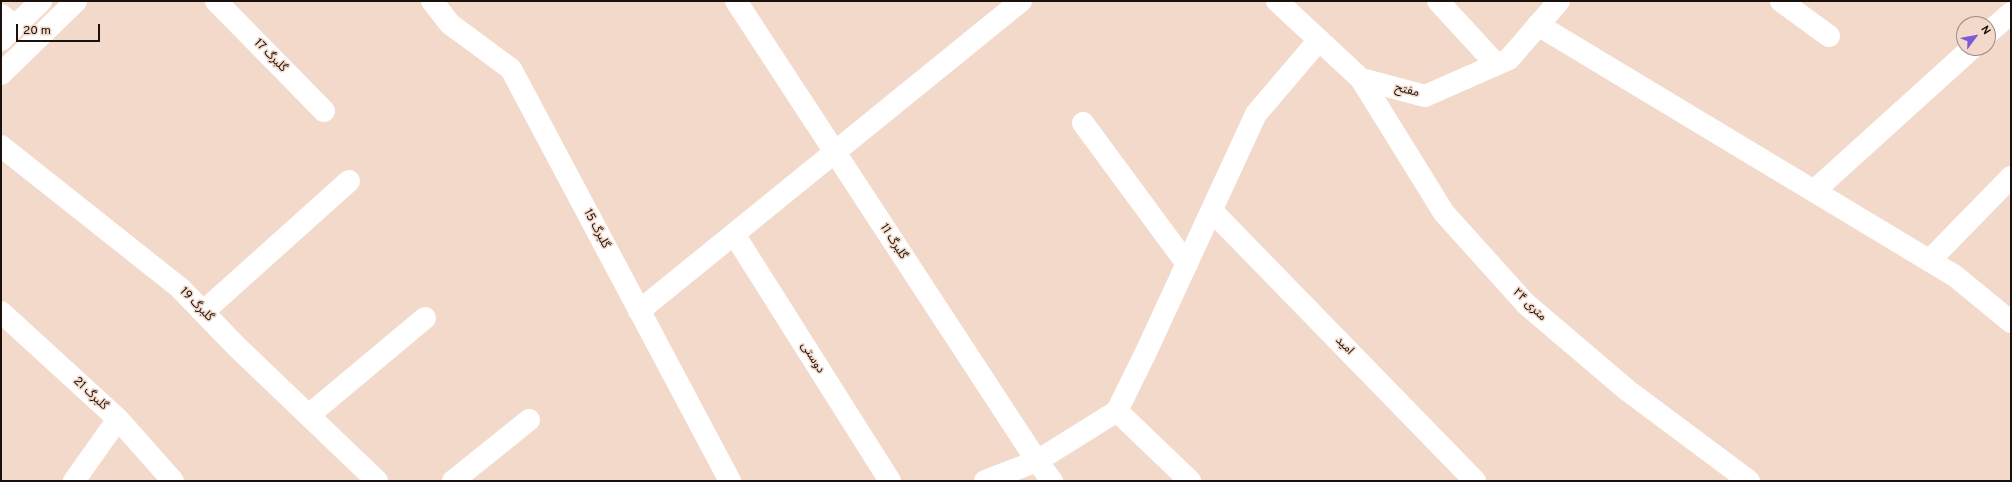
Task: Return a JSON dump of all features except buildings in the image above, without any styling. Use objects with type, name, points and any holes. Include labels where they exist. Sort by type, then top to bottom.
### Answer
[{"type":"street","points":[[6,27],[41,1]]},
{"type":"street","points":[[1,74],[76,1]]},
{"type":"street","name":"گلبرگ 17","points":[[216,1],[324,111]]},
{"type":"street","name":"گلبرگ 15","points":[[432,1],[450,24],[511,69],[730,481]]},
{"type":"street","name":"گلبرگ 11","points":[[736,1],[1036,461],[1052,481]]},
{"type":"street","points":[[639,311],[1021,1]]},
{"type":"street","name":"مفتح","points":[[1277,1],[1361,80],[1425,96],[1509,59],[1559,1]]},
{"type":"street","points":[[1438,1],[1496,64]]},
{"type":"street","points":[[1781,1],[1829,36]]},
{"type":"street","points":[[1996,26],[2011,12]]},
{"type":"street","points":[[1538,25],[1955,276],[2011,322]]},
{"type":"street","points":[[985,481],[1036,461],[1117,411],[1212,211],[1256,114],[1319,40]]},
{"type":"street","points":[[1814,191],[1963,56]]},
{"type":"street","name":"۲۴ متری","points":[[1361,80],[1444,213],[1526,304],[1627,390],[1749,481]]},
{"type":"street","points":[[1083,123],[1187,264]]},
{"type":"street","name":"گلبرگ 19","points":[[1,146],[180,288],[377,481]]},
{"type":"street","points":[[1929,260],[2011,177]]},
{"type":"street","points":[[203,312],[350,181]]},
{"type":"street","name":"امید","points":[[1212,211],[1475,481]]},
{"type":"street","name":"دوستی","points":[[734,234],[890,481]]},
{"type":"street","name":"گلبرگ 21","points":[[1,312],[118,419],[173,481]]},
{"type":"street","points":[[309,416],[425,318]]},
{"type":"street","points":[[1117,411],[1190,481]]},
{"type":"street","points":[[74,481],[118,419]]},
{"type":"street","points":[[453,481],[529,420]]}]
